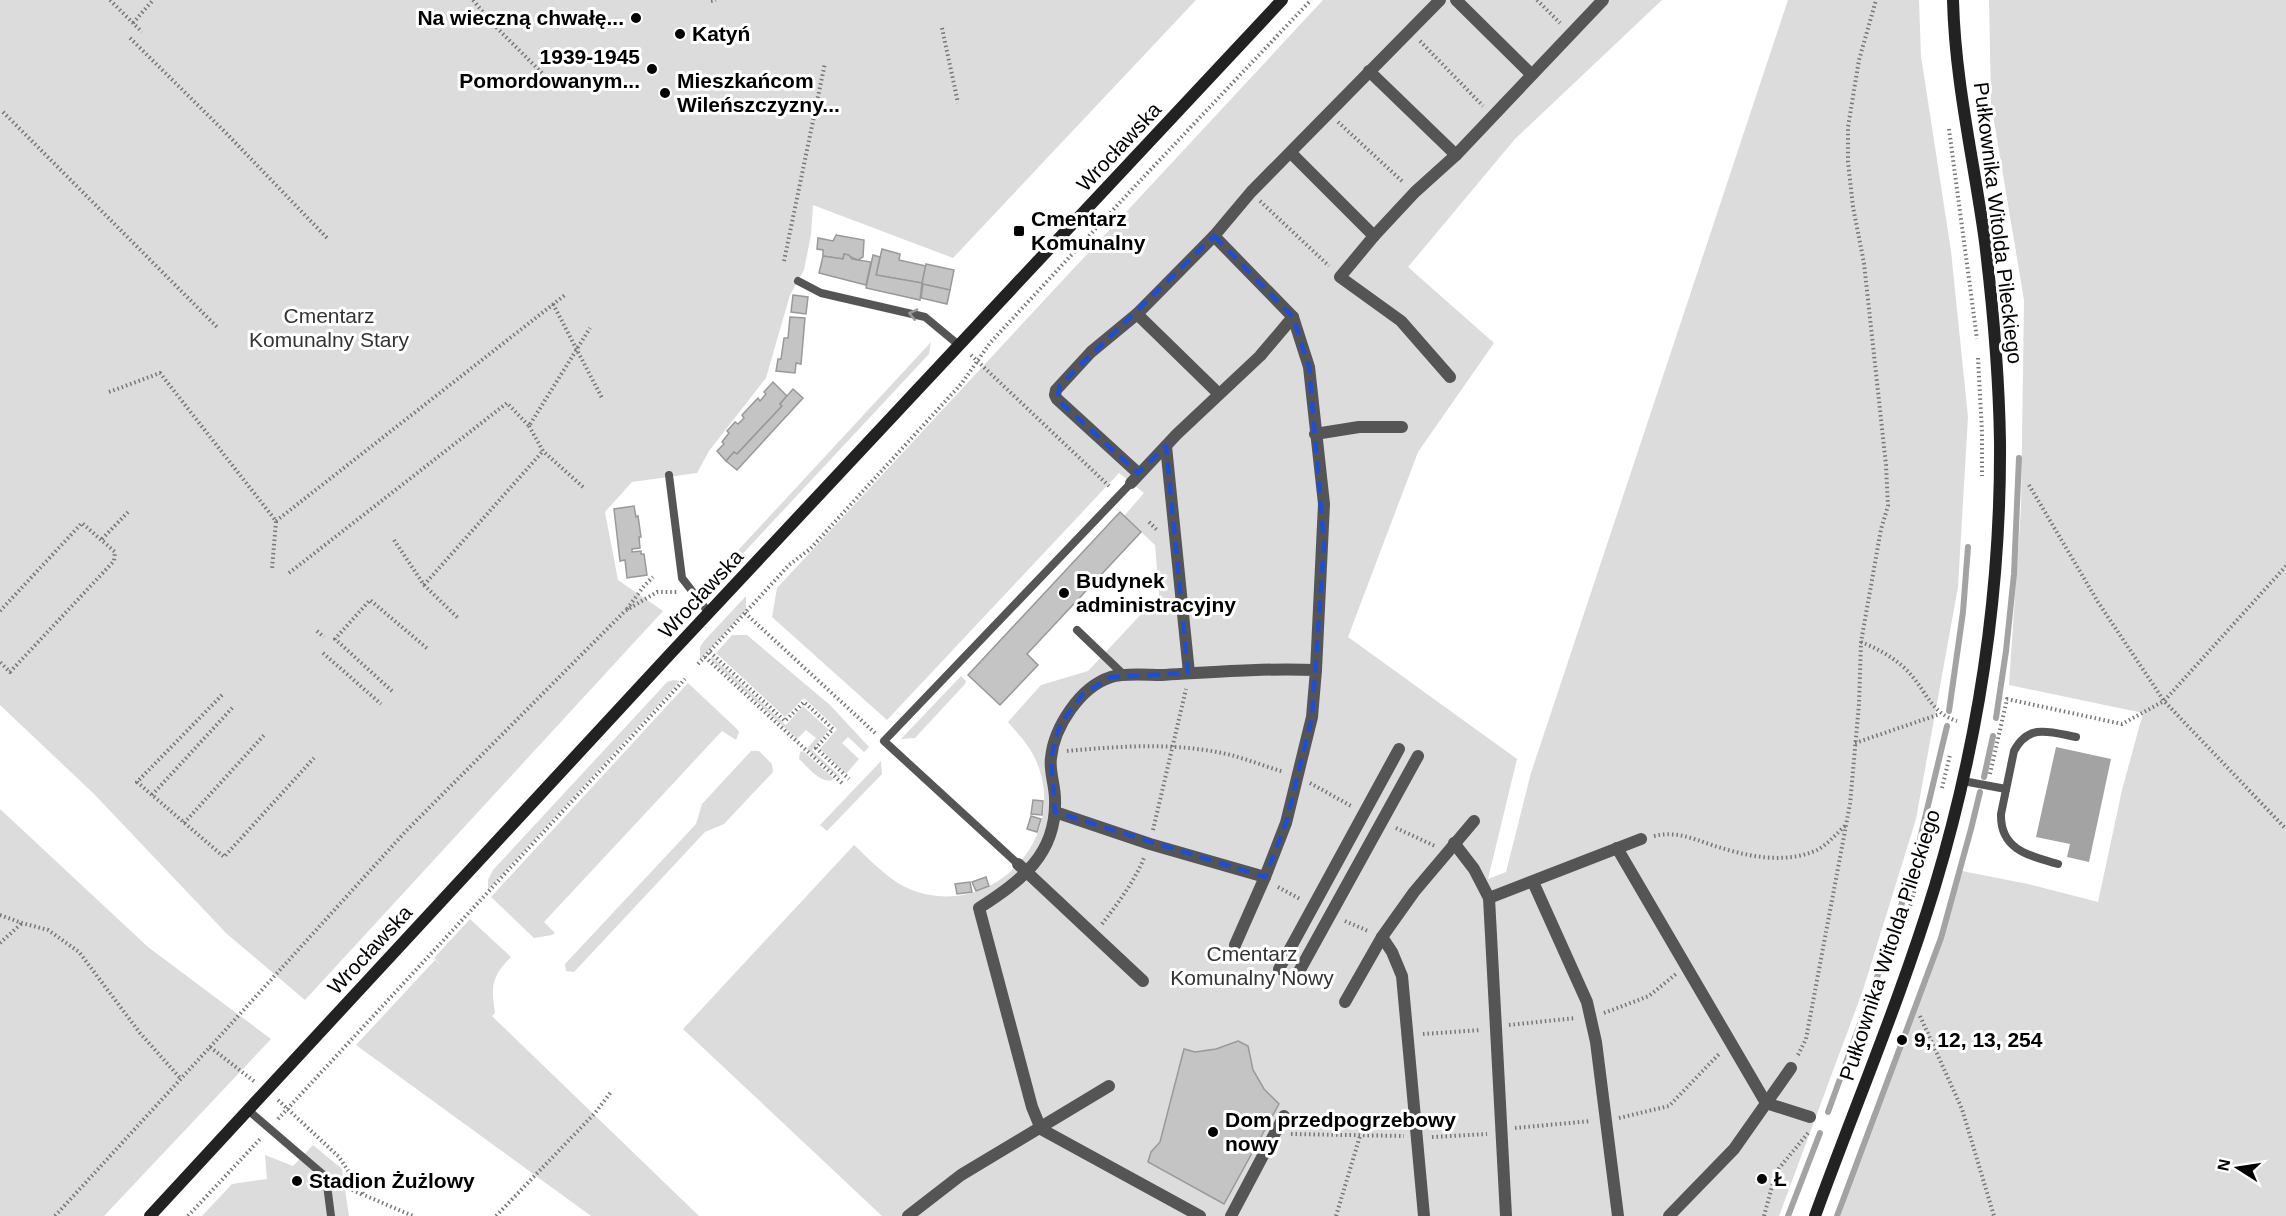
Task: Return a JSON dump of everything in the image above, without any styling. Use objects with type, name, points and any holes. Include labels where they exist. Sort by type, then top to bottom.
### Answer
[{"type":"main road","name":"Wrocławska","points":[[150,1216],[1282,0]]},
{"type":"main road","name":"Pułkownika Witolda Pileckiego","points":[[1815,1216],[1890,1017],[1931,896],[1963,781],[1992,613],[1999,503],[2000,441],[1997,371],[1984,241],[1957,55],[1953,0]]},
{"type":"street","points":[[1293,317],[1260,356],[1134,478],[1055,395],[1060,385],[1091,352],[1137,314],[1214,236],[1251,192],[1440,0]]},
{"type":"street","points":[[1456,0],[1531,75]]},
{"type":"street","points":[[1450,377],[1401,321],[1340,277],[1415,192],[1456,155],[1603,0]]},
{"type":"street","points":[[1369,71],[1456,155]]},
{"type":"street","points":[[1291,153],[1374,236]]},
{"type":"street","points":[[1214,236],[1293,317],[1309,367],[1324,504],[1312,717],[1286,823],[1235,945]]},
{"type":"street","points":[[1137,314],[1219,394]]},
{"type":"street","points":[[1315,434],[1359,427],[1402,428]]},
{"type":"street","points":[[1166,446],[1188,673]]},
{"type":"street","points":[[1200,1216],[1041,1129],[1032,1107],[979,908],[1005,891],[1023,864],[1037,862],[1054,827],[1052,753],[1060,724],[1083,694],[1111,677],[1282,669],[1316,670]]},
{"type":"street","points":[[1279,969],[1399,749]]},
{"type":"street","points":[[1296,978],[1418,756]]},
{"type":"street","points":[[1055,812],[1150,844],[1265,877]]},
{"type":"street","points":[[1345,1002],[1383,937],[1414,892],[1474,821]]},
{"type":"street","points":[[1489,898],[1641,839]]},
{"type":"street","points":[[1450,848],[1474,869],[1489,898],[1506,1216]]},
{"type":"street","points":[[1617,848],[1766,1103],[1811,1123]]},
{"type":"street","points":[[1023,864],[1094,936],[1143,981]]},
{"type":"street","points":[[1533,882],[1587,1002],[1591,1016],[1618,1216]]},
{"type":"street","points":[[1383,937],[1402,976],[1424,1216]]},
{"type":"street","points":[[1669,1216],[1734,1149],[1791,1068]]},
{"type":"street","points":[[908,1216],[961,1175],[1041,1129],[1108,1086]]},
{"type":"street","points":[[1231,1216],[1284,1116]]},
{"type":"lane","points":[[798,281],[821,293],[925,317],[960,346]]},
{"type":"lane","points":[[669,475],[682,578],[709,614]]},
{"type":"lane","points":[[1023,864],[884,741],[1134,478]]},
{"type":"lane","points":[[1077,630],[1125,676]]},
{"type":"lane","points":[[2058,864],[2024,854],[2004,835],[2000,825],[2001,814],[2014,751],[2026,735],[2040,731],[2076,737]]},
{"type":"lane","points":[[1963,781],[2006,789]]},
{"type":"lane","points":[[248,1110],[326,1177],[331,1216]]},
{"type":"path","points":[[110,0],[142,32]]},
{"type":"path","points":[[133,23],[153,0]]},
{"type":"path","points":[[473,0],[491,22],[543,74]]},
{"type":"path","points":[[698,664],[789,565],[810,549],[962,383],[990,343],[1311,0]]},
{"type":"path","points":[[1537,0],[1571,35]]},
{"type":"path","points":[[1791,1068],[1806,1039],[1846,825],[1855,743],[1861,642],[1888,506],[1886,465],[1864,263],[1853,207],[1848,162],[1848,127],[1859,60],[1876,0]]},
{"type":"path","points":[[942,28],[958,103]]},
{"type":"path","points":[[1410,31],[1492,116]]},
{"type":"path","points":[[130,38],[328,239]]},
{"type":"path","points":[[784,261],[825,63]]},
{"type":"path","points":[[3,112],[217,327]]},
{"type":"path","points":[[1329,113],[1415,192]]},
{"type":"path","points":[[1948,126],[1978,348]]},
{"type":"path","points":[[1251,192],[1340,277]]},
{"type":"path","points":[[276,521],[565,295]]},
{"type":"path","points":[[553,304],[602,398]]},
{"type":"path","points":[[530,426],[590,328]]},
{"type":"path","points":[[960,346],[1119,495]]},
{"type":"path","points":[[1978,355],[1982,477]]},
{"type":"path","points":[[109,392],[160,373],[276,521],[272,569]]},
{"type":"path","points":[[290,573],[507,403],[530,426],[543,451],[583,487]]},
{"type":"path","points":[[424,585],[543,451]]},
{"type":"path","points":[[2029,485],[2098,602],[2164,701],[2286,830]]},
{"type":"path","points":[[102,539],[130,510]]},
{"type":"path","points":[[1149,522],[1157,530]]},
{"type":"path","points":[[0,611],[82,523],[115,552],[114,561],[10,672],[0,662]]},
{"type":"path","points":[[394,540],[424,585],[459,619]]},
{"type":"path","points":[[720,561],[729,568]]},
{"type":"path","points":[[1987,785],[2007,699],[2122,724],[2164,701],[2286,566]]},
{"type":"path","points":[[55,1216],[406,831],[626,611],[653,577]]},
{"type":"path","points":[[752,589],[760,596]]},
{"type":"path","points":[[626,611],[657,592],[692,593]]},
{"type":"path","points":[[392,691],[335,639],[370,600],[429,650]]},
{"type":"path","points":[[745,614],[884,741]]},
{"type":"path","points":[[317,631],[324,637]]},
{"type":"path","points":[[1861,642],[1890,658],[1911,674],[1940,714],[1957,721]]},
{"type":"path","points":[[710,652],[785,721],[804,702],[833,729],[816,748],[849,779]]},
{"type":"path","points":[[323,653],[381,705]]},
{"type":"path","points":[[705,657],[843,784]]},
{"type":"path","points":[[1094,936],[1139,870],[1150,844],[1188,673]]},
{"type":"path","points":[[188,1216],[685,679]]},
{"type":"path","points":[[222,695],[137,782],[224,857],[314,758]]},
{"type":"path","points":[[152,795],[234,706]]},
{"type":"path","points":[[1955,732],[1959,713]]},
{"type":"path","points":[[1855,743],[1940,714]]},
{"type":"path","points":[[184,823],[265,734]]},
{"type":"path","points":[[1052,753],[1130,745],[1173,747],[1230,755],[1298,777],[1364,813]]},
{"type":"path","points":[[1940,798],[1950,754]]},
{"type":"path","points":[[1382,821],[1450,848]]},
{"type":"path","points":[[1641,839],[1669,832],[1686,835],[1740,855],[1790,857],[1818,850],[1846,825]]},
{"type":"path","points":[[1906,920],[1926,853]]},
{"type":"path","points":[[0,915],[48,930],[79,952],[140,1033],[181,1079]]},
{"type":"path","points":[[0,943],[22,923]]},
{"type":"path","points":[[1517,1024],[1591,1016],[1622,1008],[1649,996],[1686,966]]},
{"type":"path","points":[[1863,1040],[1886,977]]},
{"type":"path","points":[[1920,1016],[1962,1109],[1994,1216]]},
{"type":"path","points":[[1426,1034],[1480,1030]]},
{"type":"path","points":[[1516,1128],[1606,1120],[1669,1106],[1731,1042]]},
{"type":"path","points":[[210,1047],[288,1108],[339,1157],[364,1195]]},
{"type":"path","points":[[496,1216],[595,1113],[611,1092]]},
{"type":"path","points":[[1764,1216],[1776,1172],[1811,1123]]},
{"type":"path","points":[[1275,1134],[1416,1136]]},
{"type":"path","points":[[1435,1136],[1486,1134]]},
{"type":"path","points":[[1336,1216],[1360,1136]]},
{"type":"path","points":[[326,1177],[413,1216]]},
{"type":"highlighted area","points":[[1214,236],[1293,317],[1309,367],[1324,544],[1312,717],[1286,823],[1265,877],[1055,812],[1051,758],[1060,724],[1083,694],[1111,677],[1188,673],[1166,446],[1138,473],[1057,399],[1060,385]]},
{"type":"green space","name":"Cmentarz Komunalny Stary","points":[[0,0],[1196,0],[953,258],[813,205],[811,235],[804,270],[790,295],[766,378],[709,451],[697,473],[632,482],[605,512],[618,580],[663,611],[305,1000],[227,934],[94,794],[0,705]]},
{"type":"green space","name":"Cmentarz Komunalny Nowy","points":[[1323,0],[1662,0],[1515,139],[1408,267],[1494,343],[1418,452],[1348,637],[1517,759],[1488,879],[1506,872],[1531,773],[1788,0],[1919,0],[1921,56],[1951,251],[1968,417],[1958,587],[1916,819],[1863,990],[1779,1216],[882,1216],[683,1029],[854,845],[896,882],[933,896],[962,895],[989,886],[1012,870],[1030,848],[1041,822],[1044,793],[1034,757],[1008,722],[1041,685],[1088,671],[1159,595],[1155,545],[1124,516],[1144,493],[1119,473],[887,720],[772,617],[777,588]]},
{"type":"green space","points":[[1989,0],[2286,0],[2286,1216],[1840,1216],[1891,1071],[1916,1010],[1962,871],[2028,884],[2098,902],[2122,790],[2143,713],[2009,685],[2021,507],[2024,300],[1991,103]]},
{"type":"green space","points":[[931,342],[929,354],[735,562],[731,558]]},
{"type":"green space","points":[[746,596],[746,610],[700,660],[700,647],[704,641]]},
{"type":"green space","points":[[732,635],[747,635],[830,705],[869,747],[864,752],[848,737],[842,743],[859,759],[846,774],[820,749],[837,729],[804,698],[785,717],[716,653]]},
{"type":"green space","points":[[712,657],[786,725],[803,706],[829,730],[812,750],[840,776],[839,778],[807,749],[816,738],[806,730],[797,739],[710,659]]},
{"type":"green space","points":[[961,676],[966,681],[965,684],[915,738],[901,739]]},
{"type":"green space","points":[[680,681],[488,890],[488,880],[493,870],[667,682]]},
{"type":"green space","points":[[688,683],[737,729],[739,732],[736,740],[722,731],[544,922],[555,933],[534,938],[491,897]]},
{"type":"green space","points":[[751,751],[759,751],[772,764],[773,772],[724,824],[705,832],[574,972],[566,971],[565,964],[696,824],[702,804]]},
{"type":"green space","points":[[803,751],[833,780],[823,780],[810,770],[799,759],[800,752]]},
{"type":"green space","points":[[881,761],[882,774],[827,831],[820,825]]},
{"type":"green space","points":[[0,809],[148,947],[271,1039],[104,1216],[0,1216]]},
{"type":"green space","points":[[470,919],[511,957],[494,982],[495,1013],[492,1016],[699,1216],[591,1216],[356,1045],[435,960],[442,966],[434,958]]},
{"type":"green space","name":"Stadion Żużlowy","points":[[313,1145],[342,1169],[349,1216],[202,1216],[232,1184],[267,1179],[265,1155],[293,1166]]},
{"type":"shaded area","points":[[2056,747],[2111,759],[2089,862],[2067,857],[2070,844],[2036,837]]},
{"type":"building","points":[[836,235],[864,240],[863,257],[858,260],[844,254],[843,259],[823,256],[823,250],[817,249],[818,238],[833,241]]},
{"type":"building","points":[[882,249],[900,254],[899,260],[926,266],[922,283],[876,275]]},
{"type":"building","points":[[844,254],[849,255],[852,259],[871,262],[866,285],[819,273],[823,256],[843,259]]},
{"type":"building","points":[[873,255],[880,257],[876,275],[922,283],[920,300],[866,288]]},
{"type":"building","points":[[926,264],[954,270],[950,290],[922,284]]},
{"type":"building","points":[[923,284],[950,290],[947,304],[921,298]]},
{"type":"building","points":[[793,295],[808,297],[806,314],[791,312]]},
{"type":"building","points":[[790,317],[805,318],[801,364],[796,363],[795,373],[776,371],[778,359],[781,359],[784,338],[788,338]]},
{"type":"building","points":[[773,382],[787,396],[780,404],[782,406],[737,454],[734,452],[726,461],[717,451],[724,444],[722,442],[729,433],[727,431],[735,422],[738,424],[744,418],[742,415],[758,398],[760,401]]},
{"type":"building","points":[[793,389],[803,398],[737,470],[726,461],[734,452],[737,454],[782,406],[780,404]]},
{"type":"building","points":[[634,506],[641,537],[639,537],[640,548],[632,549],[632,552],[641,551],[641,554],[644,554],[647,575],[627,578],[625,560],[620,561],[614,509]]},
{"type":"building","name":"Budynek administracyjny","points":[[1120,512],[1141,532],[1027,654],[1038,665],[1000,705],[968,675]]},
{"type":"building","points":[[1033,800],[1043,801],[1042,815],[1031,814]]},
{"type":"building","points":[[1031,816],[1041,819],[1037,832],[1027,829]]},
{"type":"building","points":[[986,877],[989,886],[976,891],[972,882]]},
{"type":"building","points":[[970,882],[972,892],[957,894],[955,884]]},
{"type":"building","name":"Dom przedpogrzebowy nowy","points":[[1238,1041],[1248,1046],[1253,1070],[1264,1089],[1279,1104],[1224,1204],[1148,1162],[1151,1152],[1160,1142],[1184,1049],[1195,1052],[1216,1049]]},
{"type":"waterway","points":[[1996,718],[2014,574],[2019,458]]},
{"type":"waterway","points":[[1949,711],[1963,612],[1968,547]]},
{"type":"waterway","points":[[1888,947],[1913,868],[1947,726]]},
{"type":"waterway","points":[[1984,777],[1993,736]]},
{"type":"waterway","points":[[1837,1216],[1941,938],[1980,792]]},
{"type":"waterway","points":[[1828,1112],[1884,958]]},
{"type":"waterway","points":[[1788,1216],[1820,1133]]},
{"type":"place","name":"Na wieczną chwałę...","points":[[636,18]]},
{"type":"place","name":"Katyń","points":[[680,34]]},
{"type":"place","name":"1939-1945 Pomordowanym...","points":[[652,69]]},
{"type":"place","name":"Mieszkańcom Wileńszczyzny...","points":[[665,93]]},
{"type":"place","name":"Cmentarz Komunalny","points":[[1019,231]]},
{"type":"place","name":"Budynek administracyjny","points":[[1064,593]]},
{"type":"place","name":"9, 12, 13, 254","points":[[1902,1040]]},
{"type":"place","name":"Dom przedpogrzebowy nowy","points":[[1213,1132]]},
{"type":"place","name":"Ł","points":[[1762,1179]]},
{"type":"place","name":"Stadion Żużlowy","points":[[297,1181]]}]
